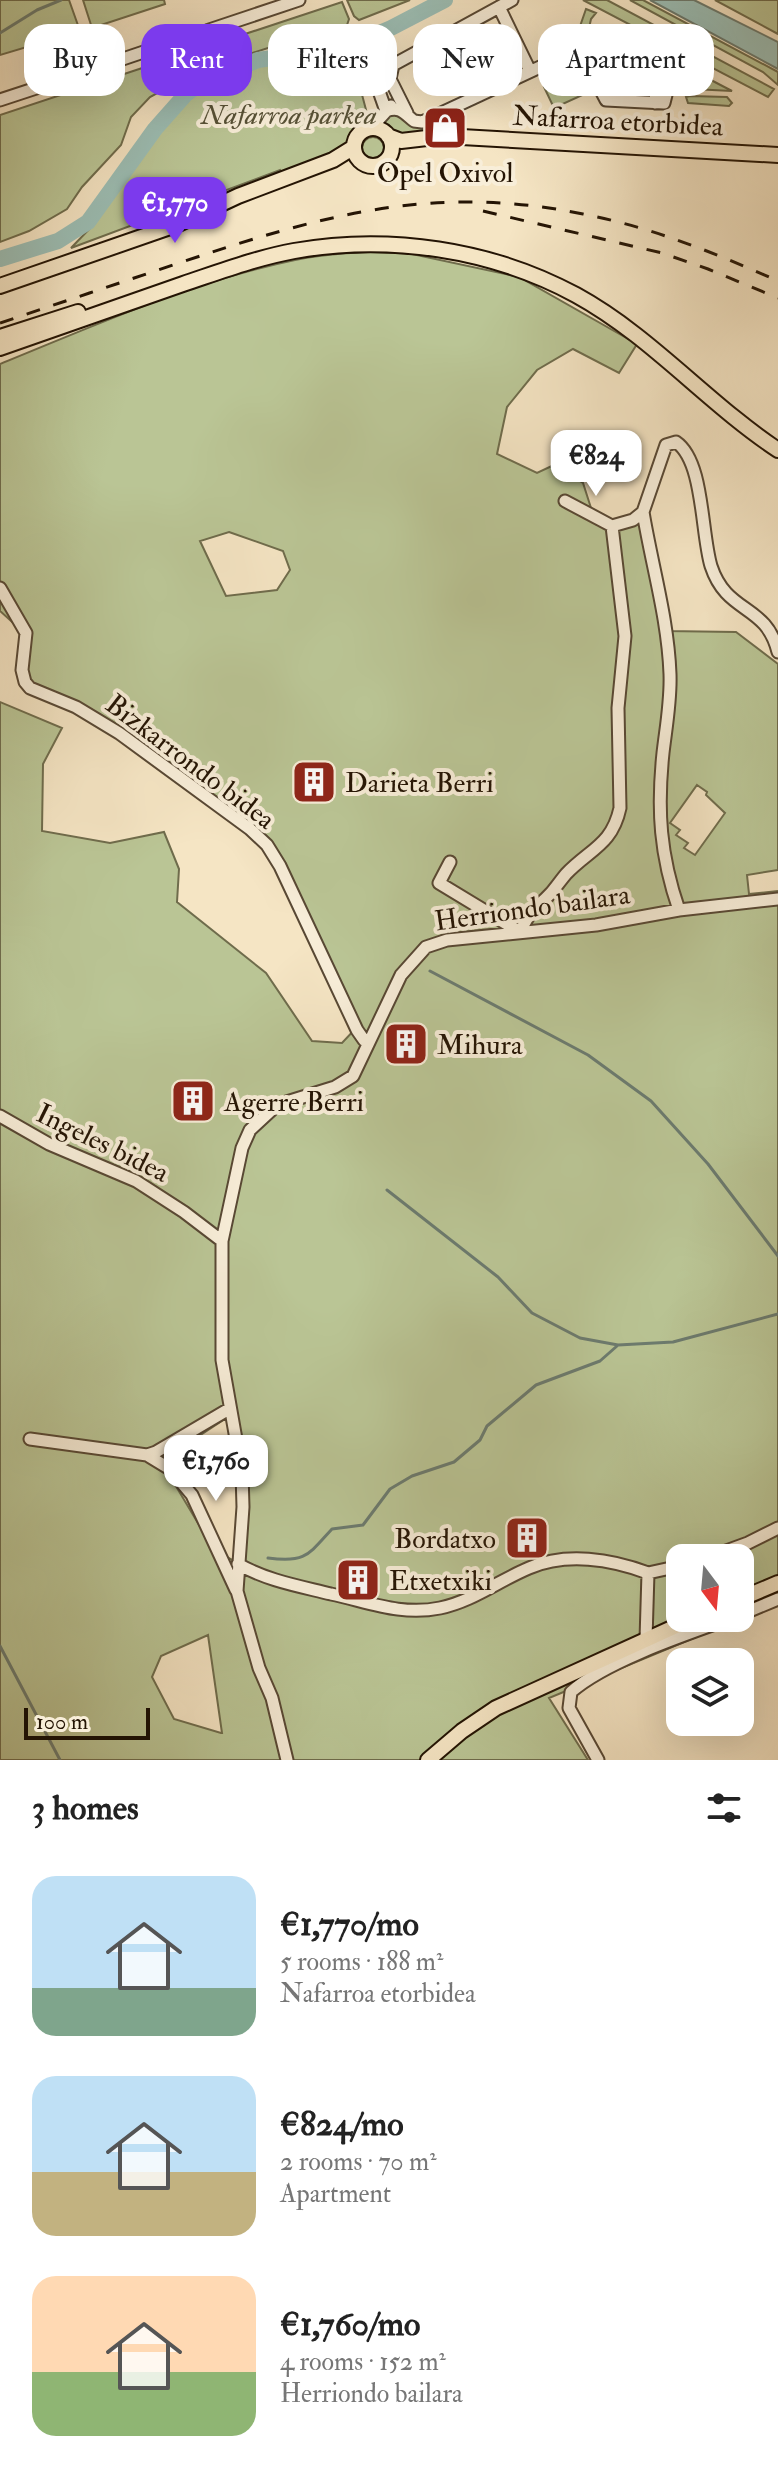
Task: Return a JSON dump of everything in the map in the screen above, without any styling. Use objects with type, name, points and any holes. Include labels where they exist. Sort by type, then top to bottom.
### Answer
[{"type":"main road","name":"Nafarroa etorbidea","points":[[381,125],[395,140],[407,141],[444,136],[778,155]]},
{"type":"main road","points":[[356,153],[358,135],[381,125],[391,152]]},
{"type":"main road","name":"Nafarroa etorbidea","points":[[0,286],[176,225],[238,196],[333,160],[356,153],[369,166],[376,165],[407,141]]},
{"type":"main road","points":[[0,348],[237,266],[292,252],[334,246],[389,244],[474,257],[522,271],[575,295],[623,324],[722,408],[778,450]]},
{"type":"main road","points":[[0,337],[67,315],[148,296]]},
{"type":"main road","points":[[754,1593],[778,1583]]},
{"type":"main road","points":[[428,1760],[496,1708],[666,1630]]},
{"type":"street","points":[[0,100],[102,69],[121,59],[176,41],[186,41],[209,30],[299,0]]},
{"type":"street","points":[[397,62],[512,0]]},
{"type":"street","points":[[499,7],[529,69]]},
{"type":"street","points":[[397,94],[414,121],[422,122],[529,69],[570,53],[584,58],[606,100],[655,103]]},
{"type":"street","points":[[377,96],[381,125]]},
{"type":"street","points":[[381,125],[394,96]]},
{"type":"street","points":[[381,125],[396,108],[407,113]]},
{"type":"street","points":[[679,910],[663,857],[661,832],[663,755],[669,711],[668,638],[643,512],[666,445],[676,442],[685,450],[696,479],[702,526],[715,575],[731,600],[768,625],[778,652]]},
{"type":"street","points":[[565,501],[612,526],[633,520],[643,512]]},
{"type":"street","points":[[450,862],[439,883],[520,932],[530,911],[548,896],[567,873],[610,836],[617,823],[620,808],[618,708],[625,636],[612,526]]},
{"type":"street","name":"Bizkarrondo bidea","points":[[0,588],[26,633],[22,670],[30,688],[76,707],[119,733],[232,815],[267,845],[280,866],[357,1030],[368,1041]]},
{"type":"street","name":"Herriondo bailara","points":[[287,1760],[272,1698],[259,1668],[237,1591],[243,1507],[242,1473],[229,1409],[220,1336],[222,1241],[242,1148],[250,1130],[277,1105],[335,1087],[353,1076],[401,975],[426,947],[447,940],[596,925],[679,910],[778,899]]},
{"type":"street","name":"Ingeles bidea","points":[[0,1116],[49,1144],[136,1181],[222,1241]]},
{"type":"street","points":[[147,1455],[229,1409]]},
{"type":"street","points":[[30,1439],[147,1455],[170,1469],[192,1495],[237,1591]]},
{"type":"street","points":[[745,1544],[778,1528]]},
{"type":"street","points":[[238,1564],[281,1583],[402,1611],[436,1609],[467,1600],[530,1567],[551,1560],[590,1559],[648,1573],[666,1569]]},
{"type":"street","points":[[646,1639],[648,1573]]},
{"type":"street","points":[[754,1609],[778,1599]]},
{"type":"street","points":[[598,1760],[569,1708],[571,1692],[584,1680],[698,1632]]},
{"type":"green space","points":[[0,0],[69,0],[78,24],[24,24],[24,48],[0,55]]},
{"type":"green space","points":[[83,0],[164,0],[165,4],[104,24],[91,24]]},
{"type":"green space","points":[[347,0],[410,0],[359,20]]},
{"type":"green space","points":[[583,0],[607,0],[652,24],[629,24]]},
{"type":"green space","points":[[630,0],[643,0],[688,24],[674,24]]},
{"type":"green space","points":[[715,0],[778,0],[778,34]]},
{"type":"green space","points":[[342,2],[349,19],[347,24],[275,24]]},
{"type":"green space","points":[[586,9],[596,13],[590,24],[581,24]]},
{"type":"green space","points":[[268,26],[268,48],[252,53],[252,32]]},
{"type":"green space","points":[[714,38],[778,72],[778,85],[763,72],[714,45]]},
{"type":"green space","points":[[714,57],[774,89],[768,97],[714,69]]},
{"type":"green space","name":"Nafarroa parkea","points":[[268,62],[268,96],[362,96],[369,121],[352,134],[340,154],[282,175],[280,170],[71,248],[95,223],[166,119],[188,96],[252,96],[252,67]]},
{"type":"green space","points":[[141,68],[141,96],[152,96],[131,117],[121,145],[82,187],[67,209],[29,231],[0,242],[0,115],[58,96],[125,96],[125,74]]},
{"type":"green space","points":[[714,82],[732,91],[714,90]]},
{"type":"green space","points":[[548,96],[580,96],[554,108]]},
{"type":"green space","points":[[686,97],[727,97],[732,103],[729,106],[688,103]]},
{"type":"green space","points":[[390,112],[427,124],[425,128],[429,132],[401,137],[388,131],[384,119]]},
{"type":"green space","points":[[373,137],[381,140],[384,148],[381,156],[373,159],[365,156],[362,148],[365,140]]},
{"type":"green space","points":[[398,251],[519,277],[637,344],[619,373],[573,349],[537,370],[507,407],[497,454],[537,473],[554,465],[583,483],[591,508],[614,525],[640,523],[666,631],[736,632],[778,664],[778,870],[747,875],[749,894],[778,891],[778,1603],[754,1613],[754,1544],[666,1544],[666,1632],[708,1632],[549,1698],[588,1760],[0,1760],[0,702],[62,728],[43,764],[42,831],[110,843],[164,832],[179,869],[177,902],[266,973],[312,1041],[342,1043],[358,1026],[262,836],[117,725],[17,675],[21,630],[0,611],[0,364],[145,305],[219,280],[308,258]],"holes":[[[229,532],[283,551],[290,570],[277,590],[226,596],[200,541]],[[697,785],[725,813],[695,855],[684,848],[688,843],[676,835],[680,830],[670,823]],[[228,1417],[243,1495],[234,1561],[214,1550],[161,1461]],[[208,1635],[222,1733],[174,1719],[152,1677],[161,1656]]]},
{"type":"water","points":[[650,0],[694,0],[778,42],[778,69],[714,34],[714,24],[695,24]]},
{"type":"waterway","points":[[0,33],[37,10],[61,0]]},
{"type":"waterway","points":[[0,259],[58,241],[88,222],[155,129],[186,94],[202,82],[258,60],[346,47],[445,0]]},
{"type":"waterway","points":[[430,971],[588,1055],[651,1101],[708,1164],[778,1256]]},
{"type":"waterway","points":[[387,1190],[498,1277],[532,1313],[580,1338],[618,1345],[673,1342],[778,1314]]},
{"type":"waterway","points":[[268,1558],[299,1558],[311,1551],[332,1529],[363,1525],[390,1489],[412,1476],[454,1462],[480,1440],[487,1426],[536,1385],[600,1361],[617,1346]]},
{"type":"waterway","points":[[0,1646],[60,1760]]},
{"type":"railway","points":[[0,323],[281,231],[378,209],[426,203],[528,205],[608,219],[682,242],[778,281]]},
{"type":"railway","points":[[483,211],[662,253],[778,298]]},
{"type":"place","name":"Opel Oxivol","points":[[445,128]]},
{"type":"place","name":"Darieta Berri","points":[[314,782]]},
{"type":"place","name":"Mihura","points":[[406,1044]]},
{"type":"place","name":"Agerre Berri","points":[[193,1101]]},
{"type":"place","name":"Bordatxo","points":[[527,1538]]},
{"type":"place","name":"Etxetxiki","points":[[358,1580]]}]
